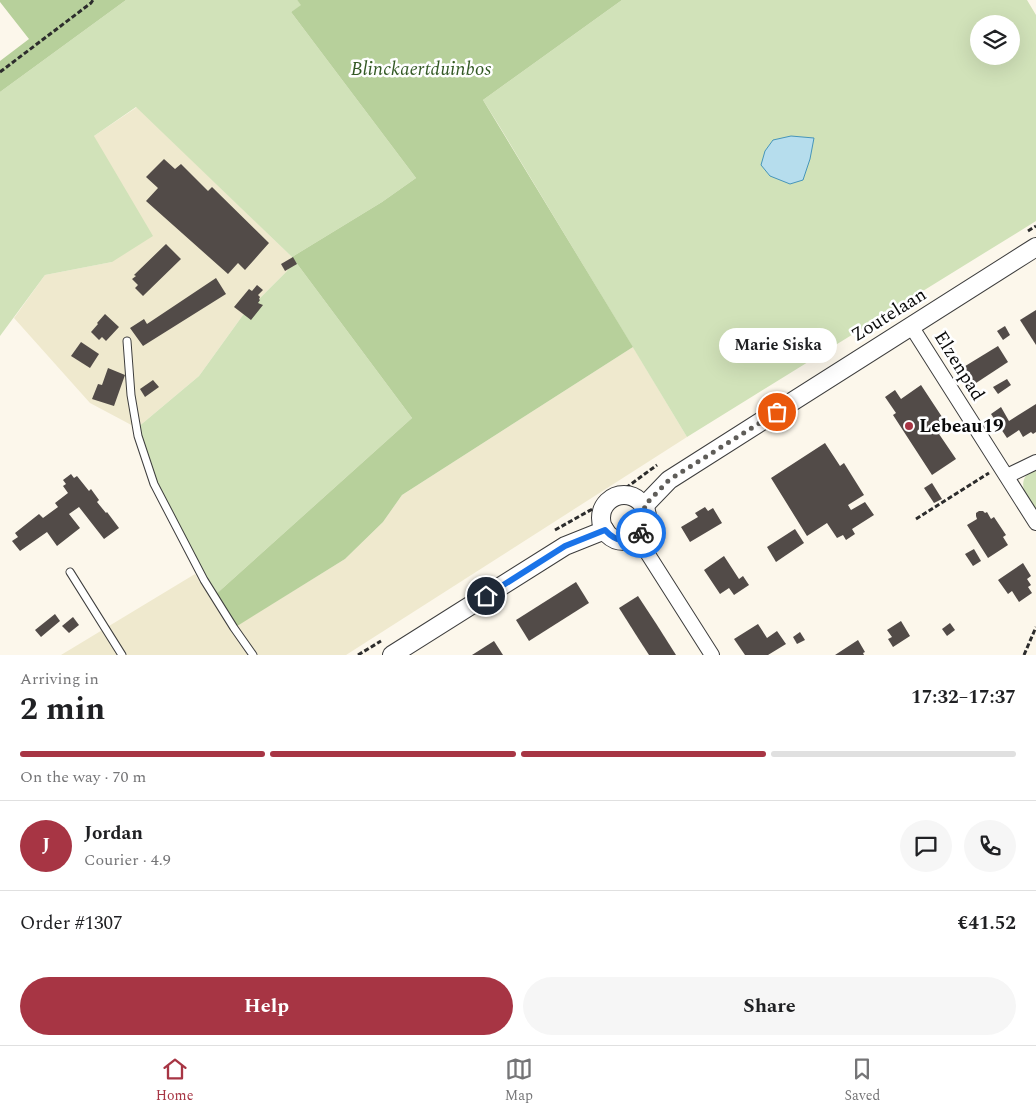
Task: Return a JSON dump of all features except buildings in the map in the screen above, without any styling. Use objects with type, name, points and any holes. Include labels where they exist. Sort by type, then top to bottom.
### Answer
[{"type":"street","name":"Zoutelaan","points":[[644,506],[669,480],[1036,247]]},
{"type":"street","name":"Elzenpad","points":[[911,326],[1036,522]]},
{"type":"street","points":[[1004,471],[1035,459]]},
{"type":"street","points":[[620,495],[630,496],[638,499],[644,506],[647,514],[647,523],[637,537],[619,540],[605,530],[602,522],[602,513],[612,498],[620,495]]},
{"type":"street","points":[[392,655],[565,546],[605,530]]},
{"type":"street","points":[[637,537],[712,655]]},
{"type":"lane","points":[[127,341],[131,395],[138,436],[154,484],[204,580],[253,655]]},
{"type":"lane","points":[[70,572],[122,655]]},
{"type":"path","points":[[0,72],[92,2]]},
{"type":"path","points":[[916,519],[1004,471]]},
{"type":"path","points":[[1024,655],[1036,627]]},
{"type":"shaded area","points":[[137,107],[292,257],[287,271],[243,315],[199,376],[137,428],[90,403],[14,318],[45,275],[112,262],[94,136]]},
{"type":"shaded area","points":[[633,347],[687,437],[346,655],[61,655],[195,574],[231,629],[345,559],[383,522],[402,495]]},
{"type":"green space","points":[[0,0],[126,0],[0,92],[0,61],[29,39]]},
{"type":"green space","points":[[126,0],[297,0],[302,5],[291,12],[416,178],[382,202],[292,257],[136,107],[94,136],[153,236],[112,262],[45,275],[0,336],[0,92]]},
{"type":"green space","name":"Blinckaertduinbos","points":[[297,0],[622,0],[483,100],[633,347],[402,495],[383,522],[345,559],[234,628],[214,596],[412,418],[292,257],[382,202],[416,178],[291,12],[301,5]]},
{"type":"green space","points":[[622,0],[1027,0],[1036,15],[1036,221],[687,437],[483,100]]},
{"type":"green space","points":[[292,257],[412,418],[214,596],[151,477],[137,428],[199,376],[243,315],[287,271]]},
{"type":"green space","points":[[1036,468],[1036,513],[1026,495],[1023,483],[1029,472]]},
{"type":"water","points":[[791,136],[814,138],[803,180],[790,184],[770,176],[761,165],[765,151],[773,140]]},
{"type":"way so far","points":[[641,533],[647,523],[647,514],[644,506],[669,480],[777,412]]},
{"type":"place","name":"Marie Siska","points":[[777,412]]},
{"type":"place","name":"Lebeau19","points":[[909,426]]},
{"type":"route","points":[[486,596],[565,546],[605,530],[619,540],[628,540],[637,537],[641,533]]}]
